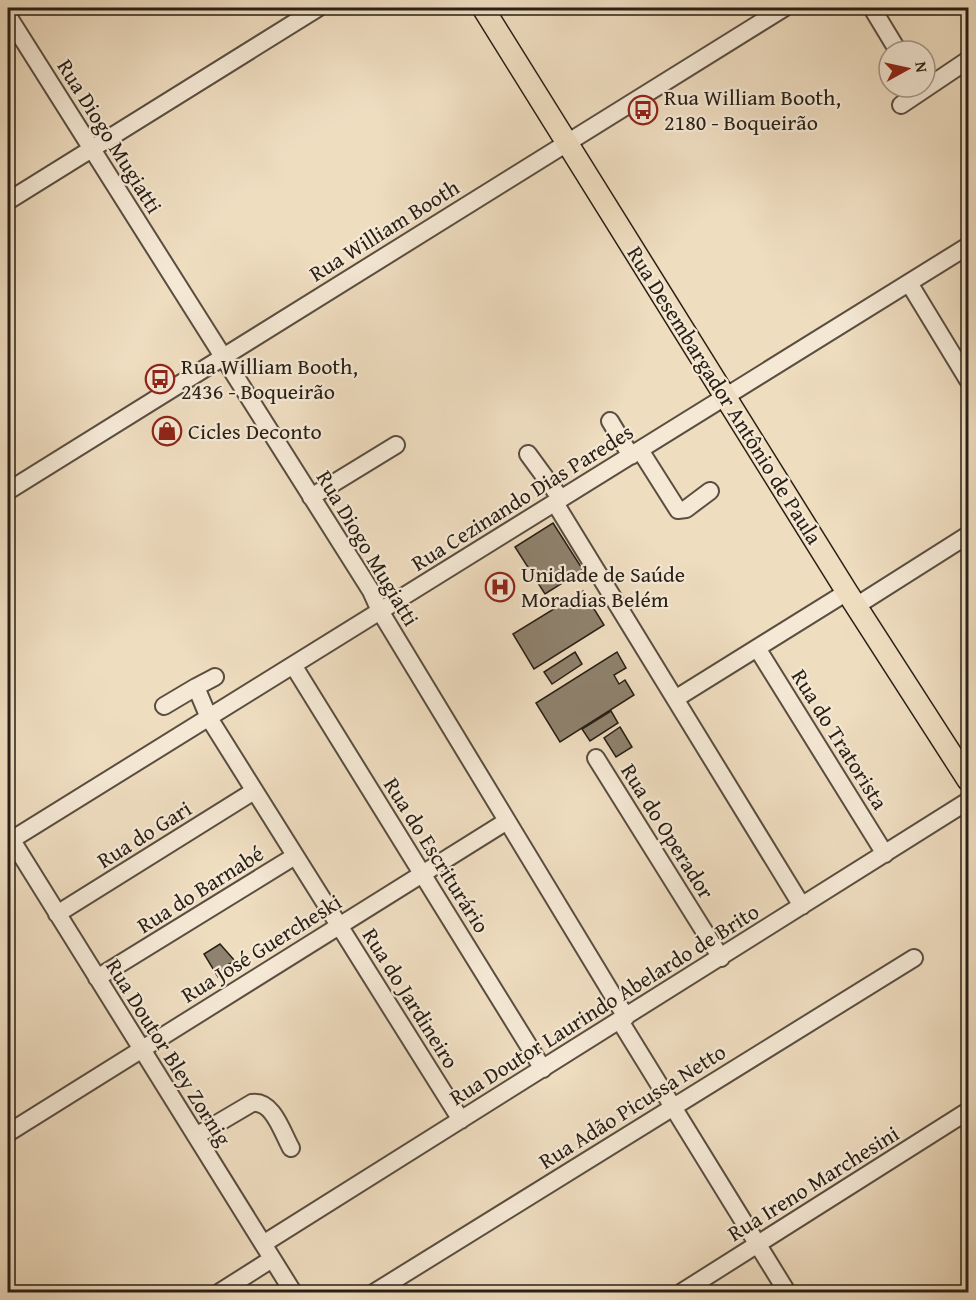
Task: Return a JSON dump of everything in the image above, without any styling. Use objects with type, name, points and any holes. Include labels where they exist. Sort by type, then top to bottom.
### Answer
[{"type":"main road","name":"Rua Desembargador Antônio de Paula","points":[[483,8],[852,599],[969,780]]},
{"type":"street","points":[[8,201],[318,8]]},
{"type":"street","name":"Rua William Booth","points":[[8,491],[784,8]]},
{"type":"street","points":[[872,8],[891,39]]},
{"type":"street","name":"Rua Diogo Mugiatti","points":[[8,16],[371,591],[380,611],[507,821],[672,1107],[787,1293]]},
{"type":"street","points":[[937,79],[969,60]]},
{"type":"street","points":[[901,105],[908,99]]},
{"type":"street","name":"Rua Cezinando Dias Paredes","points":[[9,839],[969,246]]},
{"type":"street","points":[[909,283],[969,380]]},
{"type":"street","points":[[610,421],[678,510],[686,509],[710,491]]},
{"type":"street","points":[[312,497],[396,445]]},
{"type":"street","points":[[528,454],[802,906]]},
{"type":"street","points":[[675,699],[757,648],[969,536]]},
{"type":"street","name":"Rua do Tratorista","points":[[757,648],[885,854]]},
{"type":"street","name":"Rua do Escriturário","points":[[293,665],[543,1069]]},
{"type":"street","points":[[164,706],[215,677]]},
{"type":"street","name":"Rua do Jardineiro","points":[[196,687],[208,718],[460,1120]]},
{"type":"street","name":"Rua do Operador","points":[[596,758],[721,958]]},
{"type":"street","name":"Rua do Gari","points":[[57,914],[254,791]]},
{"type":"street","name":"Rua Doutor Laurindo Abelardo de Brito","points":[[263,1244],[969,801]]},
{"type":"street","name":"Rua José Guercheski","points":[[8,1133],[507,821]]},
{"type":"street","name":"Rua Doutor Bley Zornig","points":[[9,839],[293,1293]]},
{"type":"street","name":"Rua do Barnabé","points":[[97,978],[295,856]]},
{"type":"street","name":"Rua Adão Picussa Netto","points":[[375,1293],[914,958]]},
{"type":"street","points":[[195,1136],[252,1103],[260,1102],[269,1108],[291,1149]]},
{"type":"street","name":"Rua Ireno Marchesini","points":[[682,1293],[969,1111]]},
{"type":"street","points":[[220,1293],[272,1259]]},
{"type":"building","points":[[553,523],[583,570],[545,594],[515,547]]},
{"type":"building","points":[[583,591],[604,625],[534,669],[513,634]]},
{"type":"building","points":[[575,652],[582,664],[552,684],[544,672]]},
{"type":"building","points":[[617,652],[626,668],[614,675],[619,684],[625,680],[634,695],[560,742],[536,703]]},
{"type":"building","points":[[611,711],[618,723],[590,741],[582,729]]},
{"type":"building","points":[[620,727],[632,747],[616,757],[604,738]]},
{"type":"building","points":[[220,944],[235,961],[229,964],[231,968],[218,977],[204,954]]},
{"type":"place","name":"Rua William Booth, 2180 - Boqueirão","points":[[643,110]]},
{"type":"place","name":"Rua William Booth, 2436 - Boqueirão","points":[[160,379]]},
{"type":"place","name":"Cicles Deconto","points":[[167,431]]},
{"type":"place","name":"Unidade de Saúde Moradias Belém","points":[[500,587]]}]
